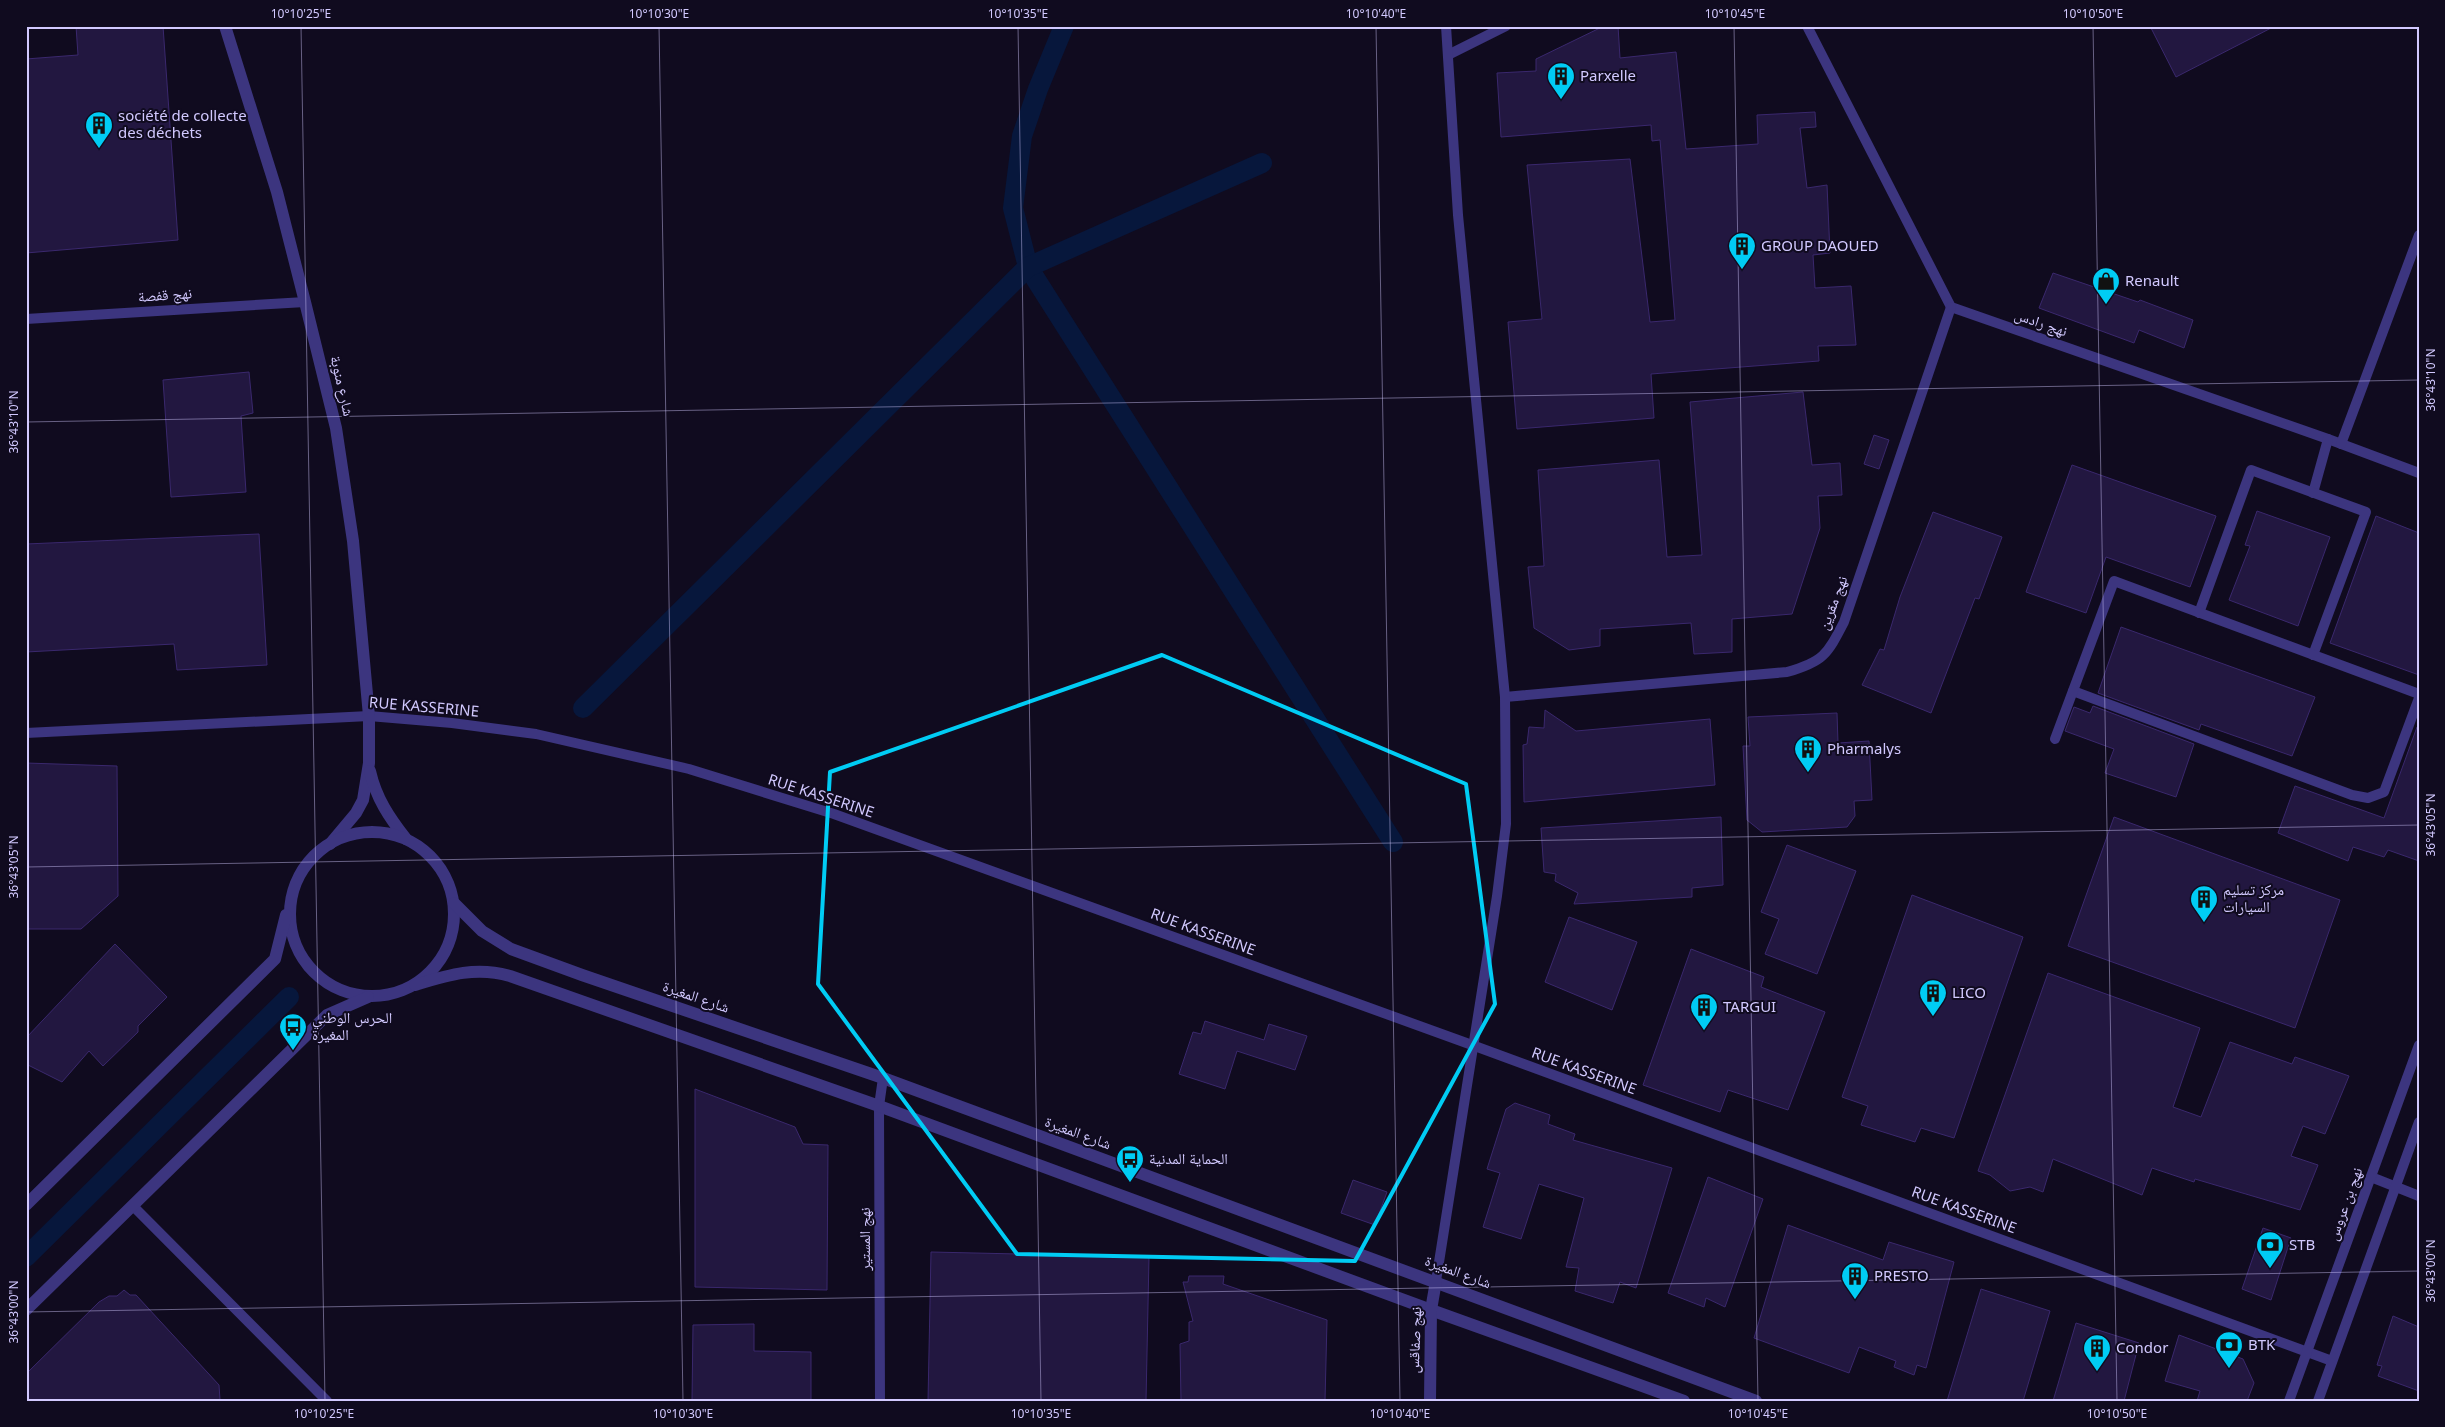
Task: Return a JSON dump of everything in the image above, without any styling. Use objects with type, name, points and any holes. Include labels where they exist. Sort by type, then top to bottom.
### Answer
[{"type":"street","name":"شارع منوبة","points":[[225,26],[277,192],[336,428],[353,541],[368,716],[369,764]]},
{"type":"street","points":[[369,764],[374,788],[381,805],[406,839]]},
{"type":"street","points":[[26,1205],[275,959],[292,893],[306,865],[330,844],[356,813],[362,800],[369,764]]},
{"type":"street","points":[[330,844],[354,834],[380,832],[406,839],[429,854],[445,876],[454,903],[452,935],[439,964],[415,985]]},
{"type":"street","points":[[292,893],[290,922],[297,950],[314,974],[339,990],[368,997]]},
{"type":"street","name":"شارع المغيرة","points":[[454,903],[482,931],[512,949],[591,979],[883,1078],[1436,1281],[1756,1401]]},
{"type":"street","points":[[26,1310],[326,1015],[368,997],[392,994],[415,985],[472,970],[492,971],[880,1106],[1431,1310],[1684,1401]]},
{"type":"street","name":"نهج صفاقس","points":[[1430,1401],[1431,1310],[1436,1281]]},
{"type":"lane","points":[[1436,1281],[1497,896],[1506,824],[1505,697],[1458,215],[1446,26]]},
{"type":"lane","points":[[1448,55],[1506,26]]},
{"type":"lane","points":[[1807,26],[1951,308]]},
{"type":"lane","points":[[2341,444],[2419,235]]},
{"type":"lane","name":"نهج قفصة","points":[[26,319],[305,302]]},
{"type":"lane","name":"نهج رادس","points":[[1951,308],[2328,439],[2419,473]]},
{"type":"lane","name":"نهج مقرين","points":[[1505,697],[1787,672],[1810,666],[1821,659],[1834,642],[1844,622],[1951,308]]},
{"type":"lane","points":[[2313,493],[2328,439]]},
{"type":"lane","points":[[2199,612],[2251,470],[2366,512],[2313,655]]},
{"type":"lane","points":[[2055,739],[2114,581],[2419,696],[2384,792],[2368,798],[2342,791],[2073,691]]},
{"type":"lane","name":"RUE KASSERINE","points":[[26,733],[368,716],[452,722],[536,734],[689,769],[834,814],[1472,1045],[2332,1361]]},
{"type":"lane","name":"نهج بن عروس","points":[[2289,1401],[2419,1045]]},
{"type":"lane","name":"نهج المستير","points":[[880,1401],[880,1106],[883,1078]]},
{"type":"lane","points":[[2318,1401],[2419,1122]]},
{"type":"lane","points":[[2370,1177],[2419,1196]]},
{"type":"lane","points":[[133,1206],[327,1401]]},
{"type":"highlighted area","points":[[1162,655],[1466,784],[1495,1004],[1355,1261],[1017,1254],[818,984],[830,772]]},
{"type":"building","name":"société de collecte des déchets","points":[[76,26],[163,26],[178,240],[26,253],[26,59],[78,55]]},
{"type":"building","points":[[1604,26],[1618,26],[1620,58],[1676,52],[1686,149],[1758,144],[1757,115],[1815,112],[1816,127],[1800,128],[1807,188],[1827,185],[1830,253],[1813,255],[1815,288],[1851,286],[1856,345],[1818,346],[1819,361],[1651,374],[1654,418],[1517,429],[1508,322],[1542,319],[1527,165],[1630,159],[1650,322],[1675,320],[1660,140],[1652,141],[1651,125],[1501,137],[1497,73],[1536,71],[1536,59]]},
{"type":"building","points":[[2150,26],[2275,26],[2176,77]]},
{"type":"building","points":[[2053,273],[2138,302],[2140,300],[2193,320],[2184,348],[2139,330],[2134,343],[2039,308]]},
{"type":"building","points":[[249,372],[253,413],[241,416],[246,492],[171,497],[163,380]]},
{"type":"building","points":[[1803,392],[1812,465],[1840,463],[1842,495],[1818,496],[1820,528],[1792,614],[1732,619],[1732,652],[1694,654],[1691,623],[1600,629],[1600,646],[1569,650],[1534,628],[1528,567],[1544,566],[1538,470],[1659,460],[1667,557],[1702,555],[1690,402]]},
{"type":"building","points":[[1874,435],[1889,440],[1879,469],[1864,464]]},
{"type":"building","points":[[2072,465],[2216,516],[2190,587],[2106,557],[2086,613],[2026,592]]},
{"type":"building","points":[[2257,511],[2330,537],[2298,626],[2229,600],[2250,546],[2245,545]]},
{"type":"building","points":[[1933,512],[2002,537],[1979,599],[1975,598],[1931,713],[1862,685],[1880,649],[1884,650],[1900,597]]},
{"type":"building","points":[[2376,516],[2419,533],[2419,675],[2330,643]]},
{"type":"building","points":[[259,534],[267,665],[177,670],[174,644],[26,652],[26,544]]},
{"type":"building","points":[[2121,627],[2315,697],[2292,756],[2201,724],[2199,730],[2098,693]]},
{"type":"building","points":[[2093,706],[2194,744],[2176,797],[2105,773],[2114,749],[2065,731],[2074,707],[2090,713]]},
{"type":"building","points":[[1545,710],[1576,731],[1710,719],[1715,785],[1524,802],[1523,745],[1527,744],[1529,727],[1544,728]]},
{"type":"building","name":"Pharmalys","points":[[1837,713],[1838,743],[1869,741],[1872,800],[1854,801],[1855,816],[1847,827],[1762,832],[1747,820],[1743,746],[1750,746],[1748,717]]},
{"type":"building","points":[[2417,727],[2419,728],[2419,861],[2388,850],[2384,857],[2353,847],[2348,861],[2278,833],[2295,786],[2384,818]]},
{"type":"building","points":[[26,763],[117,766],[118,896],[81,929],[26,929]]},
{"type":"building","points":[[1721,817],[1723,885],[1692,888],[1692,897],[1574,904],[1578,893],[1555,881],[1556,874],[1544,872],[1541,828]]},
{"type":"building","name":"مركز تسليم السيارات","points":[[2114,817],[2340,900],[2295,1028],[2068,946]]},
{"type":"building","points":[[1787,845],[1856,871],[1817,974],[1765,954],[1779,919],[1761,912]]},
{"type":"building","name":"LICO","points":[[1912,895],[2023,937],[1954,1138],[1921,1128],[1915,1142],[1861,1125],[1868,1106],[1842,1097]]},
{"type":"building","points":[[1569,917],[1637,942],[1612,1010],[1545,982]]},
{"type":"building","points":[[115,944],[167,997],[138,1026],[138,1032],[103,1066],[89,1051],[62,1082],[26,1064],[26,1038]]},
{"type":"building","name":"TARGUI","points":[[1691,949],[1764,977],[1761,987],[1825,1012],[1788,1110],[1728,1090],[1720,1112],[1643,1085]]},
{"type":"building","points":[[2048,973],[2200,1028],[2173,1107],[2201,1117],[2230,1042],[2292,1064],[2295,1057],[2349,1076],[2325,1134],[2303,1126],[2291,1156],[2318,1165],[2300,1210],[2195,1179],[2194,1182],[2152,1168],[2142,1195],[2053,1159],[2043,1192],[2030,1187],[2010,1191],[1990,1175],[1978,1171]]},
{"type":"building","points":[[1205,1021],[1264,1040],[1269,1024],[1307,1036],[1295,1070],[1237,1051],[1225,1089],[1179,1074],[1193,1032],[1201,1034]]},
{"type":"building","points":[[695,1089],[795,1127],[803,1144],[828,1145],[827,1290],[695,1287]]},
{"type":"building","points":[[1515,1103],[1550,1115],[1548,1124],[1575,1134],[1573,1140],[1672,1168],[1636,1288],[1620,1282],[1613,1303],[1575,1291],[1579,1268],[1566,1267],[1584,1198],[1539,1184],[1521,1239],[1483,1227],[1500,1173],[1487,1169],[1506,1109]]},
{"type":"building","points":[[1708,1177],[1763,1199],[1725,1307],[1706,1298],[1704,1307],[1668,1293]]},
{"type":"building","points":[[1353,1180],[1387,1192],[1375,1225],[1341,1213]]},
{"type":"building","name":"PRESTO","points":[[1788,1225],[1883,1260],[1889,1242],[1954,1262],[1926,1368],[1917,1365],[1914,1375],[1894,1367],[1896,1361],[1859,1347],[1849,1373],[1754,1338]]},
{"type":"building","points":[[2263,1228],[2291,1238],[2271,1300],[2242,1289]]},
{"type":"building","points":[[931,1252],[1149,1257],[1146,1401],[928,1401]]},
{"type":"building","points":[[1189,1276],[1224,1276],[1223,1284],[1327,1320],[1325,1401],[1181,1401],[1180,1344],[1189,1341],[1189,1322],[1193,1321],[1183,1282],[1188,1282]]},
{"type":"building","points":[[1981,1289],[2050,1311],[2023,1401],[1947,1401]]},
{"type":"building","points":[[124,1290],[130,1295],[136,1295],[219,1385],[220,1400],[26,1401],[26,1374],[99,1302],[109,1296],[117,1296]]},
{"type":"building","points":[[2393,1316],[2419,1327],[2419,1391],[2378,1376],[2382,1366],[2377,1365]]},
{"type":"building","name":"Condor","points":[[2076,1323],[2139,1343],[2124,1401],[2053,1401]]},
{"type":"building","points":[[754,1324],[754,1351],[811,1352],[811,1401],[692,1401],[693,1325]]},
{"type":"building","points":[[2179,1335],[2243,1359],[2254,1383],[2247,1401],[2197,1401],[2200,1391],[2165,1381]]},
{"type":"waterway","points":[[1064,26],[1038,89],[1022,136],[1013,208],[1028,267],[1393,842]]},
{"type":"waterway","points":[[583,708],[1028,267],[1262,163]]},
{"type":"waterway","points":[[26,1257],[289,997]]},
{"type":"place","name":"Parxelle","points":[[1561,100]]},
{"type":"place","name":"société de collecte des déchets","points":[[99,149]]},
{"type":"place","name":"GROUP DAOUED","points":[[1742,270]]},
{"type":"place","name":"Renault","points":[[2106,305]]},
{"type":"place","name":"Pharmalys","points":[[1808,773]]},
{"type":"place","name":"مركز تسليم السيارات","points":[[2204,923]]},
{"type":"place","name":"LICO","points":[[1933,1017]]},
{"type":"place","name":"TARGUI","points":[[1704,1031]]},
{"type":"place","name":"الحرس الوطني المغيرة","points":[[293,1051]]},
{"type":"place","name":"الحماية المدنية","points":[[1130,1183]]},
{"type":"place","name":"STB","points":[[2270,1269]]},
{"type":"place","name":"PRESTO","points":[[1855,1300]]},
{"type":"place","name":"BTK","points":[[2229,1369]]},
{"type":"place","name":"Condor","points":[[2097,1372]]}]
